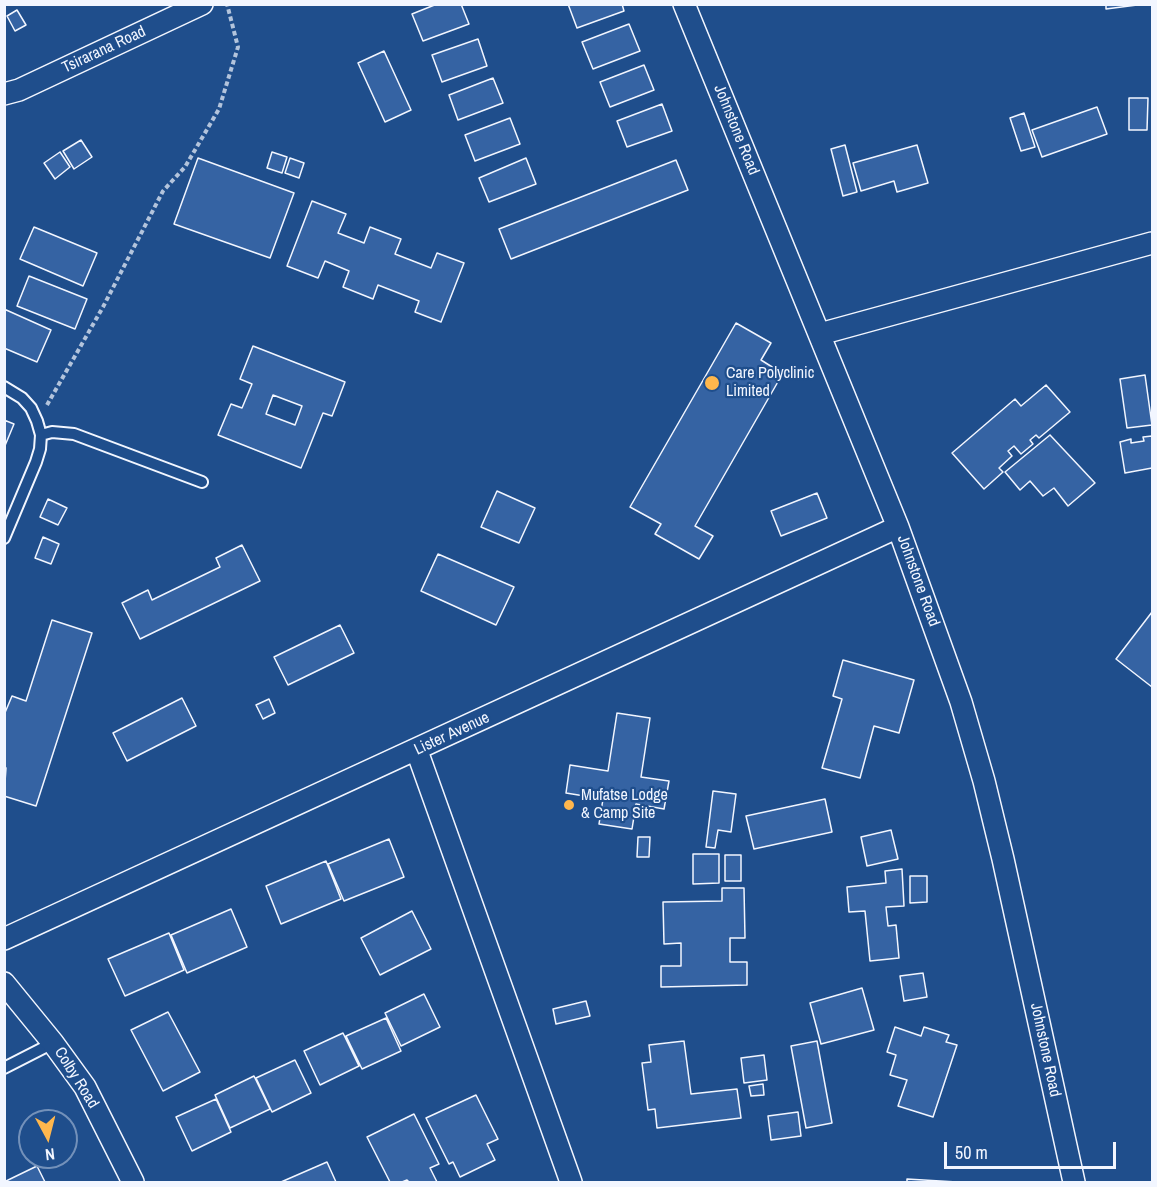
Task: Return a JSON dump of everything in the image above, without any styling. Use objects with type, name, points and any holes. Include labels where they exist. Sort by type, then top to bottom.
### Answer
[{"type":"street","name":"Tsirarana Road","points":[[4,94],[19,90],[202,4]]},
{"type":"street","name":"Johnstone Road","points":[[684,4],[898,527],[961,702],[984,781],[1074,1182]]},
{"type":"street","points":[[820,334],[1152,243]]},
{"type":"street","name":"Lister Avenue","points":[[4,939],[417,751],[898,527]]},
{"type":"street","points":[[417,751],[571,1182]]},
{"type":"street","name":"Colby Road","points":[[4,983],[85,1087],[133,1182]]},
{"type":"lane","points":[[4,387],[22,398],[31,408],[38,421],[41,435],[36,462],[4,538]]},
{"type":"lane","points":[[41,435],[52,432],[74,434],[202,482]]},
{"type":"lane","points":[[4,1068],[53,1043]]},
{"type":"path","points":[[38,421],[103,307],[163,191],[185,167],[219,109],[237,47],[227,4]]},
{"type":"building","points":[[437,4],[461,4],[469,24],[423,41],[412,14]]},
{"type":"building","points":[[568,4],[622,4],[624,11],[577,28]]},
{"type":"building","points":[[1106,4],[1145,4],[1106,9]]},
{"type":"building","points":[[17,10],[26,25],[15,31],[7,16]]},
{"type":"building","points":[[629,24],[640,51],[593,69],[582,42]]},
{"type":"building","points":[[478,39],[487,66],[442,82],[432,55]]},
{"type":"building","points":[[384,51],[411,110],[385,122],[358,63]]},
{"type":"building","points":[[644,65],[654,90],[610,107],[600,82]]},
{"type":"building","points":[[493,78],[503,103],[458,120],[449,95]]},
{"type":"building","points":[[1129,98],[1148,98],[1147,130],[1129,130]]},
{"type":"building","points":[[662,104],[672,131],[627,147],[617,121]]},
{"type":"building","points":[[1097,107],[1107,134],[1042,157],[1032,130]]},
{"type":"building","points":[[1024,113],[1035,147],[1021,151],[1010,118]]},
{"type":"building","points":[[510,118],[520,144],[475,161],[465,135]]},
{"type":"building","points":[[81,140],[92,157],[74,169],[63,151]]},
{"type":"building","points":[[845,145],[857,192],[843,196],[831,149]]},
{"type":"building","points":[[917,145],[928,183],[897,192],[894,181],[861,191],[853,163]]},
{"type":"building","points":[[60,152],[70,167],[55,179],[44,163]]},
{"type":"building","points":[[272,152],[287,157],[282,173],[267,168]]},
{"type":"building","points":[[198,158],[294,193],[270,258],[174,224]]},
{"type":"building","points":[[290,158],[304,163],[299,178],[285,173]]},
{"type":"building","points":[[526,158],[536,184],[489,202],[479,178]]},
{"type":"building","points":[[676,160],[688,190],[511,259],[499,229]]},
{"type":"building","points":[[312,201],[346,214],[338,233],[364,243],[370,227],[401,239],[395,254],[431,268],[437,253],[464,263],[441,322],[415,312],[419,301],[378,285],[373,299],[343,287],[349,271],[325,261],[318,278],[287,266]]},
{"type":"building","points":[[34,227],[97,253],[83,286],[20,259]]},
{"type":"building","points":[[29,276],[87,299],[75,329],[17,306]]},
{"type":"building","points":[[4,309],[51,330],[37,362],[4,348]]},
{"type":"building","points":[[736,323],[771,343],[761,360],[777,370],[773,376],[779,380],[695,526],[713,536],[699,559],[655,534],[661,524],[630,507]]},
{"type":"building","points":[[253,346],[345,382],[332,416],[323,413],[301,468],[218,435],[231,404],[242,408],[252,384],[240,379]],"holes":[[[273,395],[302,406],[295,425],[266,414]]]},
{"type":"building","points":[[1145,375],[1152,425],[1127,428],[1120,379]]},
{"type":"building","points":[[1046,385],[1070,412],[1039,438],[1036,435],[1030,440],[1033,444],[1021,454],[1014,446],[1008,451],[1012,456],[999,468],[1003,472],[984,489],[952,453],[1015,399],[1021,406]]},
{"type":"building","points":[[4,420],[14,424],[4,448]]},
{"type":"building","points":[[1050,435],[1095,483],[1068,506],[1054,488],[1043,496],[1030,481],[1020,490],[1005,472]]},
{"type":"building","points":[[1152,436],[1152,468],[1125,473],[1120,442],[1131,439],[1131,443],[1144,441],[1143,437]]},
{"type":"building","points":[[497,491],[535,508],[519,543],[481,527]]},
{"type":"building","points":[[817,493],[827,518],[781,536],[771,511]]},
{"type":"building","points":[[48,499],[67,508],[58,525],[40,517]]},
{"type":"building","points":[[43,537],[59,544],[51,564],[35,558]]},
{"type":"building","points":[[242,545],[260,581],[140,639],[122,603],[148,590],[152,600],[220,567],[216,558]]},
{"type":"building","points":[[438,554],[514,587],[496,625],[421,591]]},
{"type":"building","points":[[1152,612],[1152,687],[1116,659]]},
{"type":"building","points":[[52,620],[92,633],[36,806],[4,796],[6,768],[4,767],[4,715],[12,696],[26,701]]},
{"type":"building","points":[[340,625],[354,653],[288,685],[274,657]]},
{"type":"building","points":[[843,660],[914,680],[899,733],[874,726],[860,778],[822,768],[842,699],[833,696]]},
{"type":"building","points":[[182,698],[196,726],[127,761],[113,733]]},
{"type":"building","points":[[269,699],[275,713],[263,719],[256,705]]},
{"type":"building","points":[[617,713],[650,718],[641,777],[669,781],[664,809],[636,804],[632,829],[599,824],[603,799],[566,793],[570,765],[608,771]]},
{"type":"building","points":[[713,791],[736,794],[731,832],[718,830],[715,848],[706,847]]},
{"type":"building","points":[[825,799],[832,832],[754,849],[746,816]]},
{"type":"building","points":[[891,830],[898,859],[867,866],[861,837]]},
{"type":"building","points":[[638,837],[650,837],[649,857],[637,857]]},
{"type":"building","points":[[389,839],[404,877],[344,901],[328,864]]},
{"type":"building","points":[[693,854],[719,854],[719,883],[693,884]]},
{"type":"building","points":[[725,855],[741,855],[741,881],[725,881]]},
{"type":"building","points":[[326,861],[341,899],[281,924],[266,886]]},
{"type":"building","points":[[902,869],[904,906],[886,907],[888,926],[896,925],[899,958],[870,961],[865,911],[849,912],[847,887],[886,883],[885,871]]},
{"type":"building","points":[[910,876],[927,876],[927,902],[910,903]]},
{"type":"building","points":[[722,888],[744,888],[745,938],[730,938],[730,962],[747,962],[747,985],[661,987],[661,966],[681,966],[681,943],[664,944],[663,902],[722,901]]},
{"type":"building","points":[[231,909],[247,947],[187,973],[171,935]]},
{"type":"building","points":[[412,911],[431,949],[380,975],[361,938]]},
{"type":"building","points":[[169,933],[184,970],[125,996],[108,959]]},
{"type":"building","points":[[923,973],[927,997],[904,1001],[900,976]]},
{"type":"building","points":[[862,988],[874,1030],[821,1044],[810,1003]]},
{"type":"building","points":[[424,994],[440,1027],[401,1046],[385,1013]]},
{"type":"building","points":[[586,1001],[590,1016],[556,1024],[553,1009]]},
{"type":"building","points":[[168,1012],[200,1072],[163,1091],[131,1030]]},
{"type":"building","points":[[386,1018],[401,1051],[362,1069],[346,1036]]},
{"type":"building","points":[[895,1027],[921,1036],[924,1027],[949,1035],[946,1042],[957,1045],[933,1117],[898,1106],[907,1080],[890,1075],[896,1055],[887,1052]]},
{"type":"building","points":[[343,1033],[359,1066],[320,1085],[304,1051]]},
{"type":"building","points":[[684,1041],[691,1094],[737,1089],[741,1118],[657,1128],[655,1109],[648,1110],[642,1063],[651,1062],[649,1045]]},
{"type":"building","points":[[817,1041],[832,1123],[806,1128],[791,1046]]},
{"type":"building","points":[[764,1055],[767,1080],[744,1083],[741,1058]]},
{"type":"building","points":[[295,1060],[311,1093],[272,1112],[256,1078]]},
{"type":"building","points":[[254,1076],[270,1109],[230,1128],[215,1095]]},
{"type":"building","points":[[763,1084],[764,1095],[751,1096],[749,1086]]},
{"type":"building","points":[[476,1095],[498,1139],[487,1144],[495,1160],[460,1177],[453,1162],[449,1164],[426,1118]]},
{"type":"building","points":[[216,1099],[231,1132],[192,1151],[176,1117]]},
{"type":"building","points":[[798,1112],[801,1136],[771,1140],[768,1116]]},
{"type":"building","points":[[414,1114],[439,1164],[430,1168],[437,1182],[409,1182],[407,1180],[390,1182],[367,1137]]},
{"type":"building","points":[[327,1162],[336,1182],[281,1182]]},
{"type":"building","points":[[31,1169],[38,1169],[45,1182],[4,1182]]},
{"type":"building","points":[[907,1179],[957,1182],[907,1182]]},
{"type":"place","name":"Care Polyclinic Limited","points":[[712,383]]},
{"type":"place","name":"Mufatse Lodge & Camp Site","points":[[569,805]]}]
